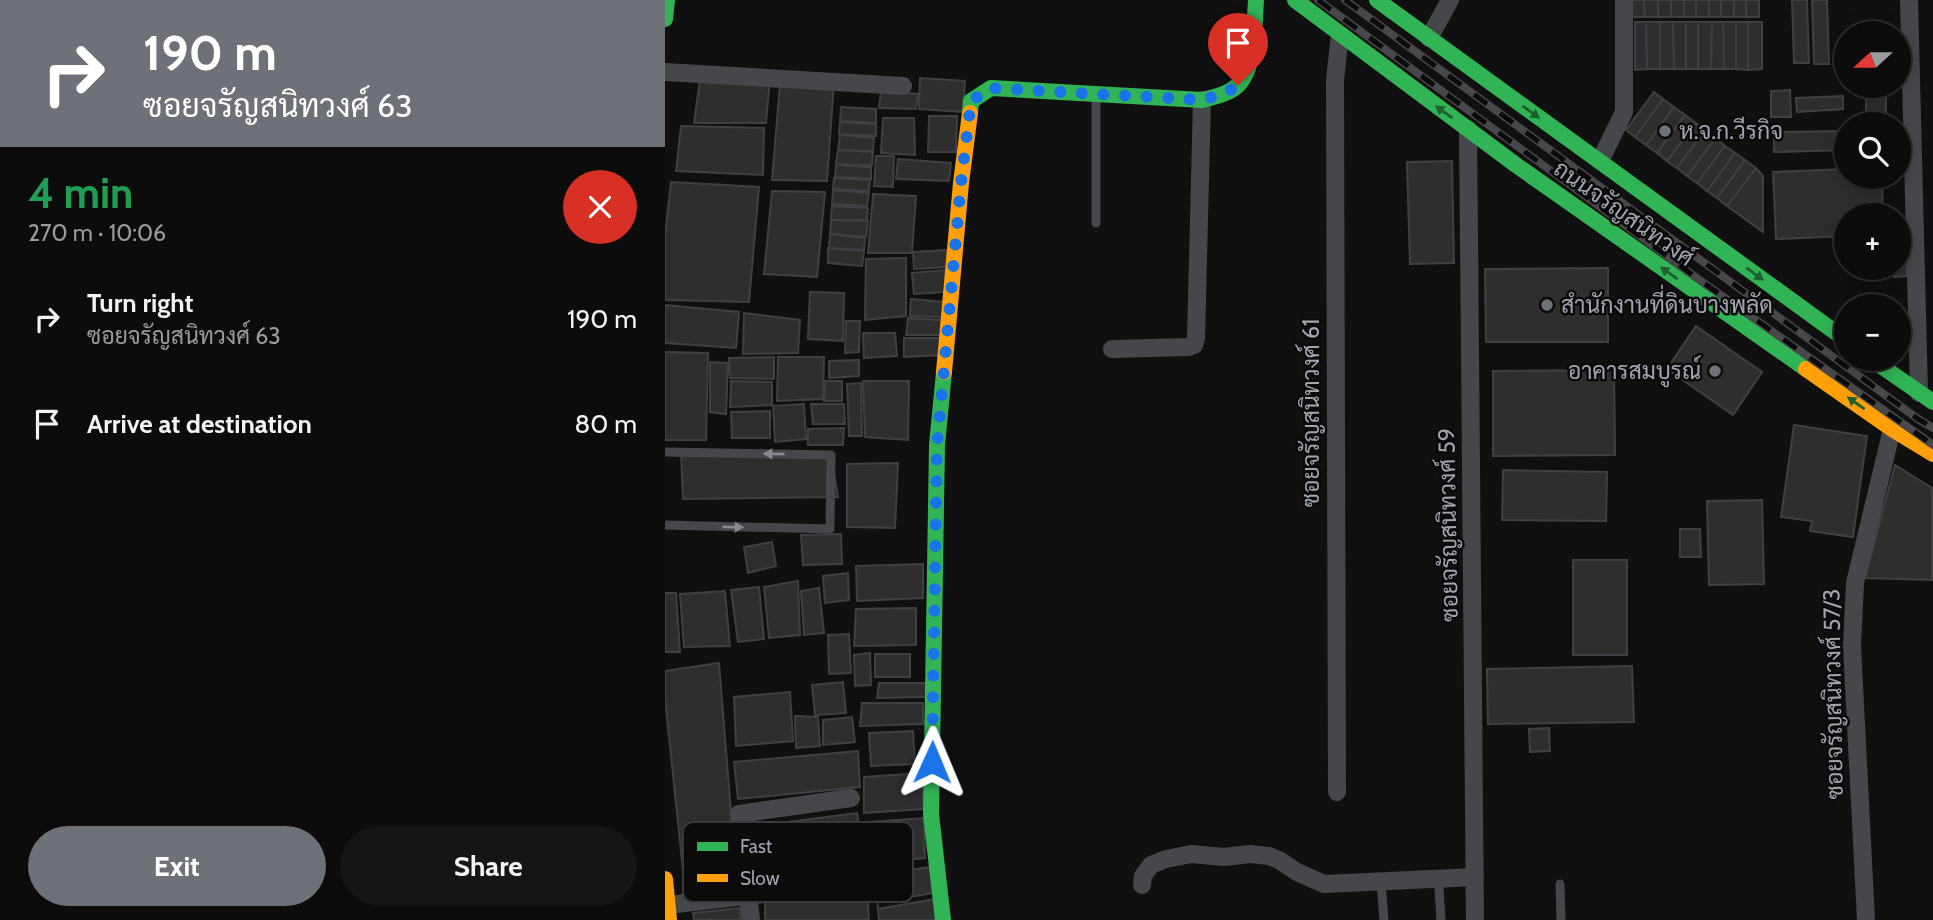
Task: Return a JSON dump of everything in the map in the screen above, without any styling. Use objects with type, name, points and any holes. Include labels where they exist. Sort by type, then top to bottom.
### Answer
[{"type":"main road","points":[[665,19],[667,0]]},
{"type":"main road","points":[[943,920],[931,814],[937,446],[971,101],[991,88],[1202,100],[1226,93],[1238,85],[1249,66],[1256,0]]},
{"type":"main road","name":"ถนนจรัญสนิทวงศ์","points":[[1295,0],[1468,130],[1627,244],[1892,429],[1933,454]]},
{"type":"main road","name":"ถนนจรัญสนิทวงศ์","points":[[1377,0],[1834,331]]},
{"type":"main road","points":[[1888,371],[1926,398]]},
{"type":"main road","points":[[665,879],[669,913]]},
{"type":"street","points":[[1429,38],[1450,0]]},
{"type":"street","points":[[1600,162],[1624,112],[1624,0]]},
{"type":"street","points":[[1909,0],[1926,398]]},
{"type":"street","name":"ซอยจรัญสนิทวงศ์ 61","points":[[1337,792],[1335,80],[1340,35]]},
{"type":"street","points":[[665,72],[903,86]]},
{"type":"street","points":[[1112,349],[1194,345],[1202,100]]},
{"type":"street","name":"ซอยจรัญสนิทวงศ์ 59","points":[[1468,130],[1475,920]]},
{"type":"street","name":"ซอยจรัญสนิทวงศ์ 57/3","points":[[1866,920],[1852,646],[1855,583],[1892,429]]},
{"type":"street","points":[[740,822],[739,814],[851,798]]},
{"type":"street","points":[[1142,885],[1143,876],[1151,865],[1191,854],[1224,857],[1250,854],[1269,856],[1324,884],[1475,877]]},
{"type":"street","points":[[669,913],[720,902]]},
{"type":"street","points":[[749,902],[751,920]]},
{"type":"lane","points":[[1096,95],[1096,223]]},
{"type":"lane","points":[[665,452],[831,455],[830,529],[665,525]]},
{"type":"lane","points":[[1381,881],[1384,920]]},
{"type":"lane","points":[[1560,884],[1561,920]]},
{"type":"lane","points":[[1439,888],[1441,920]]},
{"type":"building","points":[[1632,0],[1644,0],[1645,17],[1632,17]]},
{"type":"building","points":[[1644,0],[1658,0],[1658,17],[1645,17]]},
{"type":"building","points":[[1658,0],[1671,0],[1671,17],[1658,17]]},
{"type":"building","points":[[1671,0],[1684,0],[1684,17],[1671,17]]},
{"type":"building","points":[[1684,0],[1696,0],[1696,17],[1684,17]]},
{"type":"building","points":[[1696,0],[1709,0],[1709,17],[1696,17]]},
{"type":"building","points":[[1709,0],[1721,0],[1721,17],[1709,17]]},
{"type":"building","points":[[1721,0],[1734,0],[1734,17],[1721,17]]},
{"type":"building","points":[[1734,0],[1746,0],[1746,17],[1734,17]]},
{"type":"building","points":[[1746,0],[1759,0],[1759,17],[1746,17]]},
{"type":"building","points":[[1792,0],[1807,0],[1809,63],[1794,63]]},
{"type":"building","points":[[1812,0],[1827,0],[1829,64],[1814,64]]},
{"type":"building","points":[[1635,22],[1646,22],[1647,69],[1635,70]]},
{"type":"building","points":[[1646,22],[1660,22],[1660,69],[1647,69]]},
{"type":"building","points":[[1660,22],[1673,22],[1674,69],[1660,69]]},
{"type":"building","points":[[1673,22],[1686,22],[1686,69],[1674,69]]},
{"type":"building","points":[[1686,22],[1698,22],[1698,69],[1686,69]]},
{"type":"building","points":[[1698,22],[1712,22],[1711,69],[1698,69]]},
{"type":"building","points":[[1712,22],[1723,22],[1724,69],[1711,69]]},
{"type":"building","points":[[1723,22],[1736,22],[1736,69],[1724,69]]},
{"type":"building","points":[[1736,22],[1748,22],[1748,70],[1736,69]]},
{"type":"building","points":[[1748,22],[1762,22],[1762,69],[1748,70]]},
{"type":"building","points":[[770,78],[766,123],[694,123],[700,80]]},
{"type":"building","points":[[920,78],[965,81],[963,112],[919,109]]},
{"type":"building","points":[[834,82],[827,181],[772,180],[780,84]]},
{"type":"building","points":[[1790,90],[1791,117],[1771,117],[1771,91]]},
{"type":"building","points":[[881,91],[918,94],[916,109],[879,108]]},
{"type":"building","points":[[1654,92],[1663,99],[1635,137],[1626,130]]},
{"type":"building","points":[[1796,98],[1843,98],[1843,109],[1797,112]]},
{"type":"building","points":[[1866,98],[1886,98],[1886,112],[1866,112]]},
{"type":"building","points":[[1663,99],[1674,107],[1646,145],[1635,137]]},
{"type":"building","points":[[841,107],[876,109],[876,123],[840,121]]},
{"type":"building","points":[[1674,107],[1685,115],[1657,153],[1646,145]]},
{"type":"building","points":[[1685,115],[1696,123],[1667,161],[1657,153]]},
{"type":"building","points":[[929,116],[957,116],[956,152],[928,152]]},
{"type":"building","points":[[883,118],[914,118],[915,155],[881,153]]},
{"type":"building","points":[[840,122],[876,124],[876,136],[839,134]]},
{"type":"building","points":[[1696,123],[1705,130],[1677,168],[1667,161]]},
{"type":"building","points":[[681,126],[764,128],[763,175],[676,171]]},
{"type":"building","points":[[1705,130],[1716,138],[1687,176],[1677,168]]},
{"type":"building","points":[[1834,131],[1834,150],[1774,152],[1774,132]]},
{"type":"building","points":[[840,135],[874,138],[873,151],[838,150]]},
{"type":"building","points":[[1716,138],[1725,146],[1697,183],[1687,176]]},
{"type":"building","points":[[1725,146],[1735,153],[1707,191],[1697,183]]},
{"type":"building","points":[[838,150],[873,152],[872,165],[836,164]]},
{"type":"building","points":[[1735,153],[1745,160],[1717,198],[1707,191]]},
{"type":"building","points":[[876,156],[894,156],[893,187],[874,186]]},
{"type":"building","points":[[898,159],[951,163],[949,181],[896,179]]},
{"type":"building","points":[[1745,160],[1756,168],[1727,206],[1717,198]]},
{"type":"building","points":[[1452,161],[1454,263],[1410,264],[1407,162]]},
{"type":"building","points":[[836,165],[871,167],[871,179],[835,177]]},
{"type":"building","points":[[1756,168],[1763,176],[1763,232],[1727,206]]},
{"type":"building","points":[[1834,169],[1834,189],[1882,189],[1883,203],[1834,203],[1834,237],[1776,239],[1773,172]]},
{"type":"building","points":[[834,178],[870,180],[869,191],[833,189]]},
{"type":"building","points":[[671,182],[759,187],[749,302],[665,300],[665,236]]},
{"type":"building","points":[[833,190],[869,193],[867,206],[832,204]]},
{"type":"building","points":[[772,191],[825,192],[817,277],[764,274]]},
{"type":"building","points":[[873,194],[916,196],[912,253],[868,253]]},
{"type":"building","points":[[832,206],[868,208],[867,220],[831,220]]},
{"type":"building","points":[[831,220],[868,221],[866,237],[830,234]]},
{"type":"building","points":[[830,234],[865,238],[864,250],[829,248]]},
{"type":"building","points":[[828,248],[864,251],[862,266],[828,263]]},
{"type":"building","points":[[947,250],[947,267],[914,269],[913,252]]},
{"type":"building","points":[[906,258],[906,316],[865,320],[866,259]]},
{"type":"building","name":"สำนักงานที่ดินบางพลัด","points":[[1608,268],[1608,342],[1486,342],[1485,269]]},
{"type":"building","points":[[946,270],[945,292],[914,294],[912,273]]},
{"type":"building","points":[[810,292],[844,293],[843,341],[808,339]]},
{"type":"building","points":[[911,299],[944,302],[943,317],[910,316]]},
{"type":"building","points":[[665,305],[739,312],[736,348],[665,343]]},
{"type":"building","points":[[744,313],[800,320],[798,353],[743,354]]},
{"type":"building","points":[[908,318],[943,320],[944,335],[906,335]]},
{"type":"building","points":[[846,321],[860,321],[859,352],[845,353]]},
{"type":"building","name":"อาคารสมบูรณ์","points":[[1696,326],[1762,372],[1733,415],[1667,369]]},
{"type":"building","points":[[863,333],[895,333],[897,356],[864,358]]},
{"type":"building","points":[[904,338],[944,338],[943,355],[904,357]]},
{"type":"building","points":[[665,352],[708,353],[706,440],[665,440]]},
{"type":"building","points":[[774,357],[774,379],[730,378],[729,358]]},
{"type":"building","points":[[778,357],[824,357],[823,399],[777,401]]},
{"type":"building","points":[[859,360],[859,376],[829,378],[829,361]]},
{"type":"building","points":[[710,362],[728,363],[726,414],[710,412]]},
{"type":"building","points":[[1614,370],[1615,455],[1493,456],[1493,371]]},
{"type":"building","points":[[731,381],[772,382],[772,405],[730,407]]},
{"type":"building","points":[[825,381],[842,381],[842,401],[824,401]]},
{"type":"building","points":[[863,381],[909,381],[908,440],[865,437]]},
{"type":"building","points":[[861,383],[862,436],[849,436],[847,384]]},
{"type":"building","points":[[804,404],[806,439],[775,442],[773,406]]},
{"type":"building","points":[[811,404],[844,404],[845,424],[813,424]]},
{"type":"building","points":[[770,411],[770,438],[732,438],[731,412]]},
{"type":"building","points":[[1794,425],[1867,436],[1853,537],[1810,531],[1812,521],[1781,517]]},
{"type":"building","points":[[844,428],[843,445],[808,445],[808,429]]},
{"type":"building","points":[[681,452],[831,455],[838,497],[683,499]]},
{"type":"building","points":[[898,463],[895,528],[847,527],[847,464]]},
{"type":"building","points":[[1895,465],[1932,488],[1932,580],[1865,578]]},
{"type":"building","points":[[1503,470],[1607,472],[1606,521],[1502,520]]},
{"type":"building","points":[[1762,500],[1764,584],[1709,585],[1707,501]]},
{"type":"building","points":[[1680,529],[1700,529],[1701,557],[1680,557]]},
{"type":"building","points":[[841,534],[842,564],[803,565],[801,535]]},
{"type":"building","points":[[772,542],[776,566],[748,573],[744,547]]},
{"type":"building","points":[[1573,560],[1627,560],[1627,655],[1573,655]]},
{"type":"building","points":[[923,564],[923,598],[857,601],[856,566]]},
{"type":"building","points":[[848,573],[849,600],[825,603],[823,576]]},
{"type":"building","points":[[798,581],[800,635],[769,638],[764,587]]},
{"type":"building","points":[[759,587],[764,639],[738,642],[731,590]]},
{"type":"building","points":[[819,588],[824,633],[804,635],[801,591]]},
{"type":"building","points":[[725,591],[730,646],[684,647],[680,594]]},
{"type":"building","points":[[665,593],[676,593],[680,652],[665,652]]},
{"type":"building","points":[[916,608],[916,645],[854,646],[856,609]]},
{"type":"building","points":[[849,634],[851,673],[829,674],[828,635]]},
{"type":"building","points":[[870,653],[871,685],[855,686],[854,655]]},
{"type":"building","points":[[875,654],[910,654],[910,677],[875,677]]},
{"type":"building","points":[[719,663],[732,822],[683,822],[683,870],[665,698],[665,671]]},
{"type":"building","points":[[1632,666],[1634,722],[1488,724],[1487,669]]},
{"type":"building","points":[[843,682],[846,713],[815,715],[812,685]]},
{"type":"building","points":[[879,683],[927,683],[927,697],[877,698]]},
{"type":"building","points":[[790,692],[793,741],[736,746],[734,697]]},
{"type":"building","points":[[862,703],[923,703],[923,724],[860,726]]},
{"type":"building","points":[[795,716],[818,717],[820,746],[796,748]]},
{"type":"building","points":[[852,717],[855,742],[823,745],[823,720]]},
{"type":"building","points":[[1549,728],[1550,751],[1530,752],[1529,729]]},
{"type":"building","points":[[913,731],[915,764],[871,766],[869,733]]},
{"type":"building","points":[[858,751],[860,787],[738,799],[734,762]]},
{"type":"building","points":[[922,773],[924,809],[864,813],[864,777]]},
{"type":"building","points":[[857,813],[858,822],[787,822]]},
{"type":"building","points":[[924,818],[925,858],[913,859],[913,822],[869,822]]},
{"type":"building","points":[[931,867],[934,893],[913,896],[913,870]]},
{"type":"building","points":[[935,899],[937,920],[879,920],[877,902],[878,909]]},
{"type":"building","points":[[765,902],[868,902],[869,920],[765,920]]},
{"type":"building","points":[[740,908],[741,920],[694,920],[693,913]]},
{"type":"railway","points":[[1318,0],[1701,281],[1933,445]]},
{"type":"railway","points":[[1345,0],[1933,428]]},
{"type":"traffic: fast","points":[[665,19],[667,0]]},
{"type":"traffic: fast","points":[[970,113],[971,101],[991,88],[1202,100],[1226,93],[1238,85],[1248,68],[1253,45],[1256,0]]},
{"type":"traffic: fast","points":[[1295,0],[1516,165],[1806,369]]},
{"type":"traffic: fast","points":[[1377,0],[1834,331]]},
{"type":"traffic: fast","points":[[1888,371],[1933,402]]},
{"type":"traffic: fast","points":[[943,920],[931,814],[937,445],[944,372]]},
{"type":"traffic: slow","points":[[944,372],[970,113]]},
{"type":"traffic: slow","points":[[1806,369],[1933,454]]},
{"type":"traffic: slow","points":[[665,879],[669,920]]},
{"type":"place","name":"ห.จ.ก.วีรกิจ","points":[[1665,131]]},
{"type":"place","name":"สำนักงานที่ดินบางพลัด","points":[[1547,305]]},
{"type":"place","name":"อาคารสมบูรณ์","points":[[1715,371]]},
{"type":"route","points":[[932,762],[937,446],[971,101],[991,88],[1202,100],[1226,93],[1238,85]]}]
